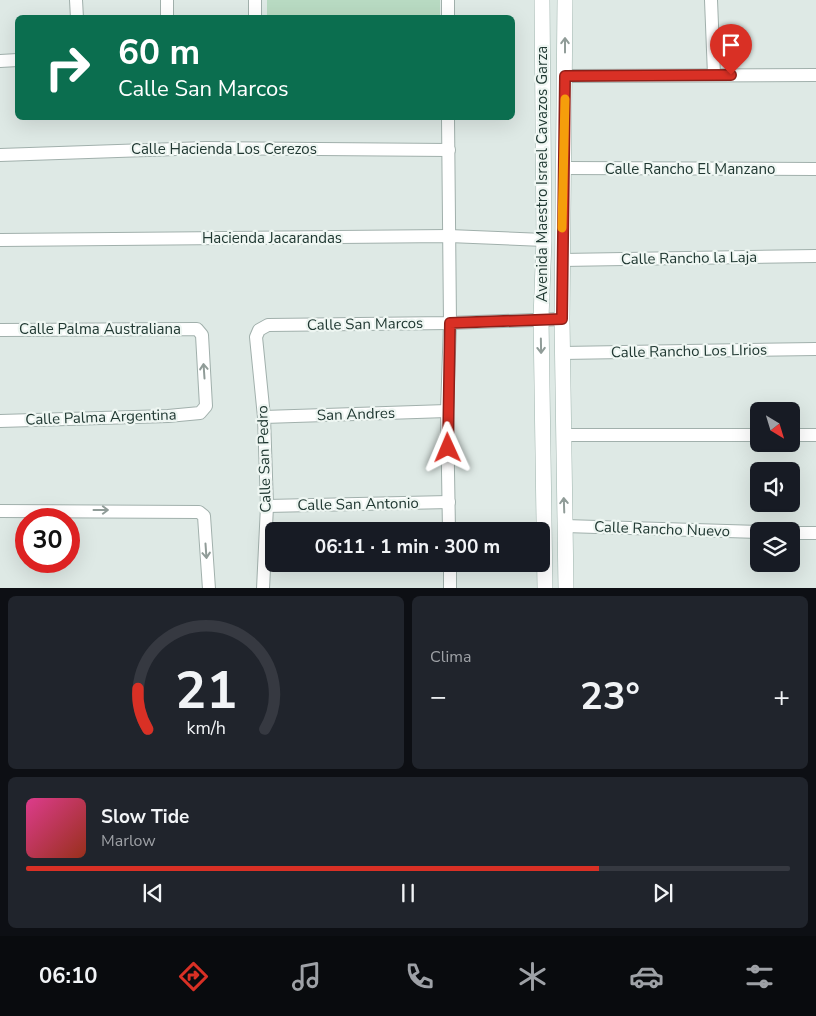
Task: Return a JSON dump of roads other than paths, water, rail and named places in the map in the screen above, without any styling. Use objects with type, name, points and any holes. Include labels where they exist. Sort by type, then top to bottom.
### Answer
[{"type":"street","points":[[76,0],[77,15]]},
{"type":"street","points":[[167,0],[167,15]]},
{"type":"street","points":[[255,0],[255,15]]},
{"type":"street","points":[[448,0],[448,15]]},
{"type":"street","name":"Avenida Maestro Israel Cavazos Garza","points":[[542,0],[544,240],[541,318],[545,588]]},
{"type":"street","name":"Avenida Maestro Israel Cavazos Garza","points":[[565,0],[562,353],[566,588]]},
{"type":"street","points":[[711,0],[714,75]]},
{"type":"street","points":[[0,61],[15,60]]},
{"type":"street","points":[[565,76],[816,75]]},
{"type":"street","points":[[448,120],[450,323],[447,411],[449,522]]},
{"type":"street","name":"Calle Hacienda Los Cerezos","points":[[0,155],[206,148],[448,150]]},
{"type":"street","name":"Calle Rancho El Manzano","points":[[564,168],[816,169]]},
{"type":"street","name":"Hacienda Jacarandas","points":[[0,240],[449,236],[544,240]]},
{"type":"street","name":"Calle Rancho la Laja","points":[[562,260],[816,256]]},
{"type":"street","name":"Calle San Marcos","points":[[259,330],[268,325],[450,323],[541,318],[562,319]]},
{"type":"street","name":"Calle Palma Australiana","points":[[0,330],[199,330],[202,335],[206,406],[203,412]]},
{"type":"street","name":"Calle San Pedro","points":[[259,330],[256,337],[264,417],[267,506],[263,588]]},
{"type":"street","name":"Calle Rancho Los LIrios","points":[[562,353],[816,348]]},
{"type":"street","name":"San Andres","points":[[264,417],[447,411]]},
{"type":"street","name":"Calle Palma Argentina","points":[[0,421],[168,416],[203,412]]},
{"type":"street","points":[[563,435],[750,435]]},
{"type":"street","points":[[800,435],[816,435]]},
{"type":"street","name":"Calle San Antonio","points":[[267,506],[449,502]]},
{"type":"street","points":[[0,512],[149,510],[200,512],[203,514],[209,588]]},
{"type":"street","name":"Calle Rancho Nuevo","points":[[565,526],[750,532]]},
{"type":"street","points":[[800,532],[816,533]]},
{"type":"street","points":[[450,572],[450,588]]}]
